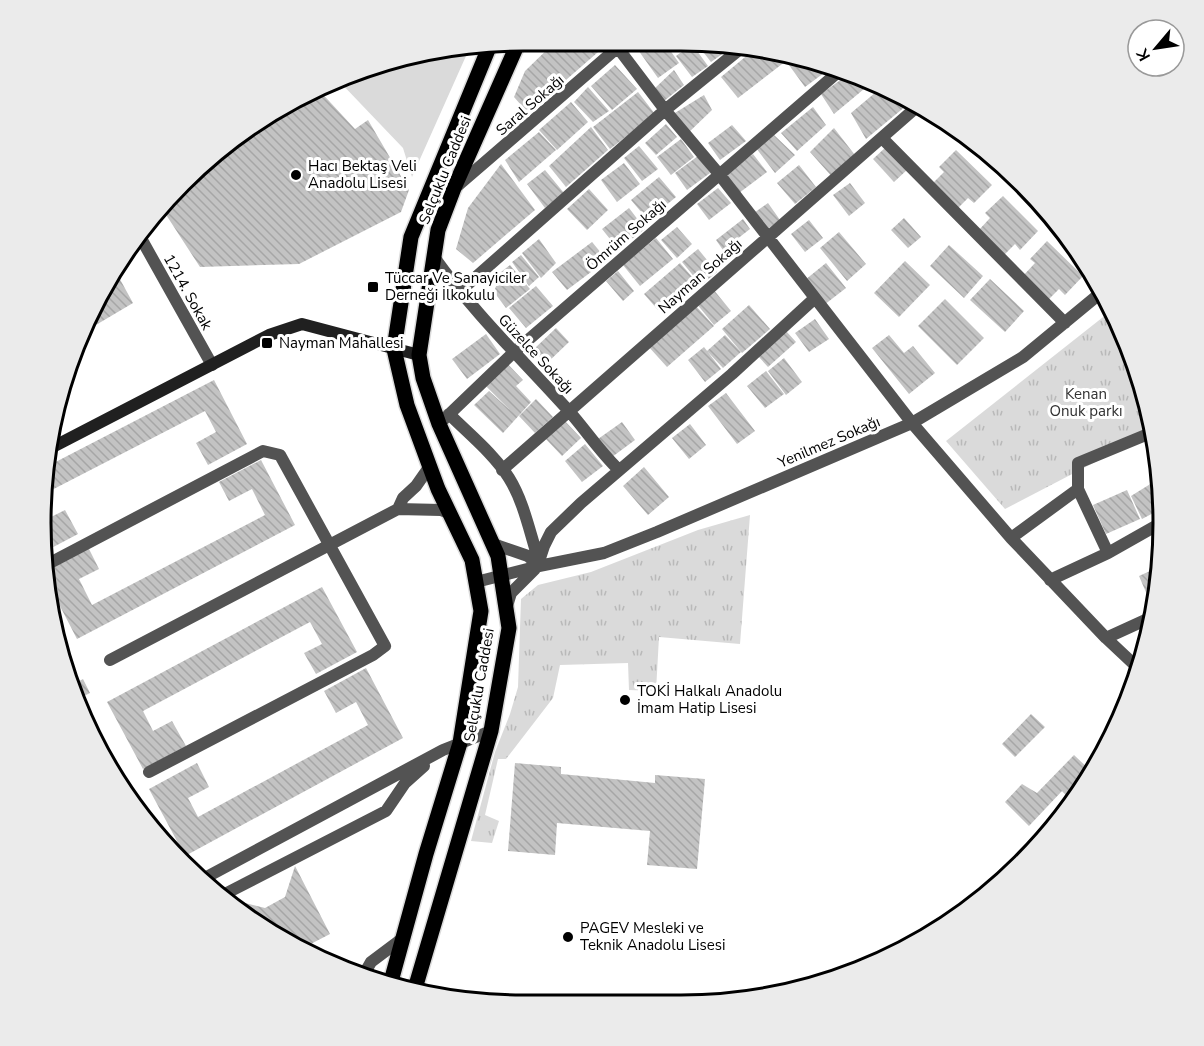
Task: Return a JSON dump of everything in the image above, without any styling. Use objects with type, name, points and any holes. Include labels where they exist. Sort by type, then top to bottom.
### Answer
[{"type":"main road","name":"Selçuklu Caddesi","points":[[417,983],[491,731],[509,628],[498,556],[444,419],[423,378],[419,355],[438,230],[454,188],[514,51]]},
{"type":"main road","name":"Selçuklu Caddesi","points":[[392,976],[460,743],[481,612],[472,560],[429,466],[407,405],[394,349],[411,237],[487,52]]},
{"type":"street","name":"Saral Sokağı","points":[[454,188],[614,51]]},
{"type":"street","points":[[625,51],[665,110],[719,174],[912,423],[1011,538],[1132,662]]},
{"type":"street","points":[[459,292],[665,110],[734,54]]},
{"type":"street","name":"Ömrüm Sokağı","points":[[444,419],[513,353],[833,76]]},
{"type":"street","name":"Nayman Sokağı","points":[[502,470],[912,111]]},
{"type":"street","points":[[882,138],[1065,323]]},
{"type":"street","name":"1214. Sokak","points":[[144,243],[212,364]]},
{"type":"street","name":"Güzelce Sokağı","points":[[434,257],[459,292],[569,411],[619,470]]},
{"type":"street","name":"Yenilmez Sokağı","points":[[476,582],[539,564],[604,553],[912,423],[1023,357],[1095,297]]},
{"type":"street","points":[[506,609],[511,593],[539,564],[551,532],[619,470],[732,374],[815,298]]},
{"type":"street","points":[[58,444],[269,335],[302,324],[419,355]]},
{"type":"street","points":[[444,419],[509,478],[518,497],[539,564]]},
{"type":"street","points":[[1108,554],[1078,489],[1078,463],[1145,435]]},
{"type":"street","points":[[53,561],[263,451],[280,455],[385,646],[373,655],[149,772]]},
{"type":"street","points":[[398,509],[403,498],[416,486],[429,466]]},
{"type":"street","points":[[1011,538],[1078,489]]},
{"type":"street","points":[[110,660],[398,509],[441,510],[450,513]]},
{"type":"street","points":[[1050,580],[1108,554],[1153,528]]},
{"type":"street","points":[[493,544],[528,556],[539,564]]},
{"type":"street","points":[[1106,638],[1143,621]]},
{"type":"street","points":[[209,876],[443,750],[491,731]]},
{"type":"street","points":[[229,892],[386,811],[405,783],[443,750]]},
{"type":"street","points":[[367,969],[371,962],[403,938]]},
{"type":"green space","points":[[467,54],[412,177],[403,148],[344,86],[401,67]]},
{"type":"green space","name":"Kenan Onuk parkı","points":[[1105,316],[1128,371],[1145,436],[1005,509],[946,441]]},
{"type":"green space","points":[[750,515],[740,644],[659,637],[656,691],[629,690],[628,663],[560,665],[553,698],[506,759],[498,759],[485,815],[499,821],[492,843],[471,841],[495,752],[518,687],[521,599],[538,585],[591,572],[698,530]]},
{"type":"building","points":[[546,51],[599,51],[528,113],[514,97],[525,71]]},
{"type":"building","points":[[639,51],[671,51],[679,63],[658,78]]},
{"type":"building","points":[[683,51],[697,52],[708,66],[692,77],[676,56]]},
{"type":"building","points":[[703,52],[724,53],[711,62]]},
{"type":"building","points":[[747,56],[784,63],[738,98],[721,77]]},
{"type":"building","points":[[788,63],[824,73],[805,87]]},
{"type":"building","points":[[615,65],[637,89],[612,110],[591,86]]},
{"type":"building","points":[[674,70],[684,85],[664,101],[653,90]]},
{"type":"building","points":[[842,79],[864,89],[834,114],[821,94]]},
{"type":"building","points":[[588,87],[609,111],[593,122],[574,102]]},
{"type":"building","points":[[638,92],[655,114],[610,149],[593,127]]},
{"type":"building","points":[[875,93],[904,107],[866,139],[851,113]]},
{"type":"building","name":"Hacı Bektaş Veli Anadolu Lisesi","points":[[324,95],[355,129],[368,120],[409,190],[401,212],[299,264],[200,267],[166,215],[212,168],[287,114]]},
{"type":"building","points":[[704,95],[712,110],[686,135],[670,116]]},
{"type":"building","points":[[571,102],[588,122],[557,150],[539,130]]},
{"type":"building","points":[[813,107],[826,125],[797,151],[781,133]]},
{"type":"building","points":[[666,124],[677,137],[656,155],[645,143]]},
{"type":"building","points":[[732,125],[746,141],[720,160],[708,143]]},
{"type":"building","points":[[591,127],[608,150],[566,187],[549,166]]},
{"type":"building","points":[[834,128],[858,159],[834,179],[810,152]]},
{"type":"building","points":[[539,132],[556,150],[519,182],[505,160]]},
{"type":"building","points":[[774,135],[795,155],[775,173],[756,148]]},
{"type":"building","points":[[681,139],[694,157],[671,175],[657,157]]},
{"type":"building","points":[[639,146],[658,169],[642,181],[624,158]]},
{"type":"building","points":[[886,147],[908,169],[894,182],[873,159]]},
{"type":"building","points":[[956,150],[992,185],[974,203],[968,198],[956,210],[931,185],[944,172],[939,167]]},
{"type":"building","points":[[753,154],[767,172],[739,193],[726,174]]},
{"type":"building","points":[[698,156],[710,173],[687,190],[675,173]]},
{"type":"building","points":[[624,163],[640,184],[617,202],[601,180]]},
{"type":"building","points":[[501,164],[535,210],[473,263],[456,249],[468,208]]},
{"type":"building","points":[[799,165],[816,187],[795,204],[777,183]]},
{"type":"building","points":[[545,170],[564,193],[545,208],[527,184]]},
{"type":"building","points":[[659,177],[676,197],[648,220],[631,200]]},
{"type":"building","points":[[850,183],[865,203],[849,216],[833,195]]},
{"type":"building","points":[[718,188],[731,203],[709,220],[697,204]]},
{"type":"building","points":[[589,189],[608,210],[587,230],[567,209]]},
{"type":"building","points":[[1003,196],[1038,231],[1020,250],[1015,244],[1003,256],[978,231],[990,218],[985,213]]},
{"type":"building","points":[[768,203],[780,220],[766,230],[754,213]]},
{"type":"building","points":[[629,208],[645,229],[618,249],[602,229]]},
{"type":"building","points":[[904,218],[921,237],[908,248],[891,230]]},
{"type":"building","points":[[743,219],[750,229],[723,250],[716,240]]},
{"type":"building","points":[[809,220],[823,238],[805,252],[791,234]]},
{"type":"building","points":[[677,227],[692,244],[677,258],[661,240]]},
{"type":"building","points":[[839,232],[866,264],[847,281],[820,248]]},
{"type":"building","points":[[656,238],[673,259],[640,286],[623,265]]},
{"type":"building","points":[[539,239],[556,263],[541,278],[522,253]]},
{"type":"building","points":[[1047,241],[1083,276],[1065,295],[1059,289],[1047,301],[1022,277],[1035,263],[1030,259]]},
{"type":"building","points":[[592,242],[607,260],[567,290],[552,272]]},
{"type":"building","points":[[949,245],[983,276],[964,298],[930,266]]},
{"type":"building","points":[[698,249],[717,272],[701,285],[682,262]]},
{"type":"building","points":[[521,255],[539,277],[529,286],[512,262]]},
{"type":"building","points":[[905,261],[930,285],[899,317],[874,293]]},
{"type":"building","points":[[680,263],[693,278],[658,310],[644,294]]},
{"type":"building","points":[[826,263],[846,288],[824,305],[805,280]]},
{"type":"building","points":[[510,265],[530,289],[506,308],[494,292],[501,272]]},
{"type":"building","points":[[618,271],[634,291],[623,301],[606,281]]},
{"type":"building","points":[[120,278],[133,303],[95,326]]},
{"type":"building","points":[[990,279],[1024,311],[1005,332],[970,300]]},
{"type":"building","points":[[536,286],[553,306],[526,328],[509,308]]},
{"type":"building","points":[[713,289],[731,311],[714,325],[696,303]]},
{"type":"building","points":[[945,299],[984,338],[957,365],[918,326]]},
{"type":"building","points":[[695,305],[714,326],[667,367],[648,346]]},
{"type":"building","points":[[749,305],[770,329],[742,353],[722,329]]},
{"type":"building","points":[[815,319],[829,339],[809,352],[795,333]]},
{"type":"building","points":[[556,328],[569,342],[546,364],[533,350]]},
{"type":"building","points":[[786,331],[796,342],[768,367],[758,356]]},
{"type":"building","points":[[486,334],[500,354],[467,379],[452,359]]},
{"type":"building","points":[[725,335],[741,352],[723,368],[707,351]]},
{"type":"building","points":[[889,335],[904,353],[913,346],[935,373],[909,394],[872,348]]},
{"type":"building","points":[[704,347],[721,369],[705,382],[688,360]]},
{"type":"building","points":[[784,358],[802,382],[786,395],[768,371]]},
{"type":"building","points":[[505,361],[523,380],[516,386],[531,402],[503,433],[474,405],[489,391],[512,412],[483,383]]},
{"type":"building","points":[[766,371],[784,394],[765,408],[747,386]]},
{"type":"building","points":[[214,380],[247,444],[208,465],[196,443],[216,432],[205,411],[52,490],[55,462]]},
{"type":"building","points":[[726,393],[755,431],[737,444],[708,406]]},
{"type":"building","points":[[536,399],[553,417],[535,433],[519,416]]},
{"type":"building","points":[[563,419],[581,438],[562,456],[544,437]]},
{"type":"building","points":[[622,422],[635,440],[612,457],[598,439]]},
{"type":"building","points":[[690,424],[706,445],[689,459],[672,438]]},
{"type":"building","points":[[585,444],[603,466],[582,482],[565,461]]},
{"type":"building","points":[[261,460],[295,525],[77,639],[58,602],[53,566],[88,547],[99,569],[79,579],[92,605],[265,515],[252,489],[229,501],[219,482]]},
{"type":"building","points":[[644,467],[669,497],[648,515],[623,486]]},
{"type":"building","points":[[1151,483],[1153,513],[1142,519],[1131,496]]},
{"type":"building","points":[[1127,490],[1140,519],[1106,534],[1093,505]]},
{"type":"building","points":[[65,510],[78,534],[52,548],[51,517]]},
{"type":"building","points":[[1150,571],[1147,595],[1139,576]]},
{"type":"building","points":[[322,587],[357,652],[316,674],[304,653],[322,644],[310,622],[143,711],[153,731],[172,721],[186,746],[143,769],[107,702]]},
{"type":"building","points":[[366,668],[403,738],[187,855],[181,848],[149,789],[197,763],[209,787],[188,798],[198,817],[368,725],[356,702],[336,713],[324,691]]},
{"type":"building","points":[[83,679],[90,693],[84,696],[78,681]]},
{"type":"building","points":[[1031,714],[1045,727],[1015,757],[1002,744]]},
{"type":"building","points":[[1074,755],[1086,766],[1066,795],[1062,791],[1029,826],[1005,802],[1022,784],[1037,793]]},
{"type":"building","points":[[515,763],[561,767],[561,774],[655,783],[655,775],[705,779],[697,869],[647,865],[650,831],[557,823],[555,855],[508,851]]},
{"type":"building","points":[[295,866],[330,934],[310,944],[287,932],[244,903],[265,908],[285,897]]},
{"type":"place","name":"Hacı Bektaş Veli Anadolu Lisesi","points":[[296,175]]},
{"type":"place","name":"Tüccar Ve Sanayiciler Derneği İlkokulu","points":[[373,287]]},
{"type":"place","name":"Nayman Mahallesi","points":[[267,343]]},
{"type":"place","name":"TOKİ Halkalı Anadolu İmam Hatip Lisesi","points":[[625,700]]},
{"type":"place","name":"PAGEV Mesleki ve Teknik Anadolu Lisesi","points":[[568,937]]}]
